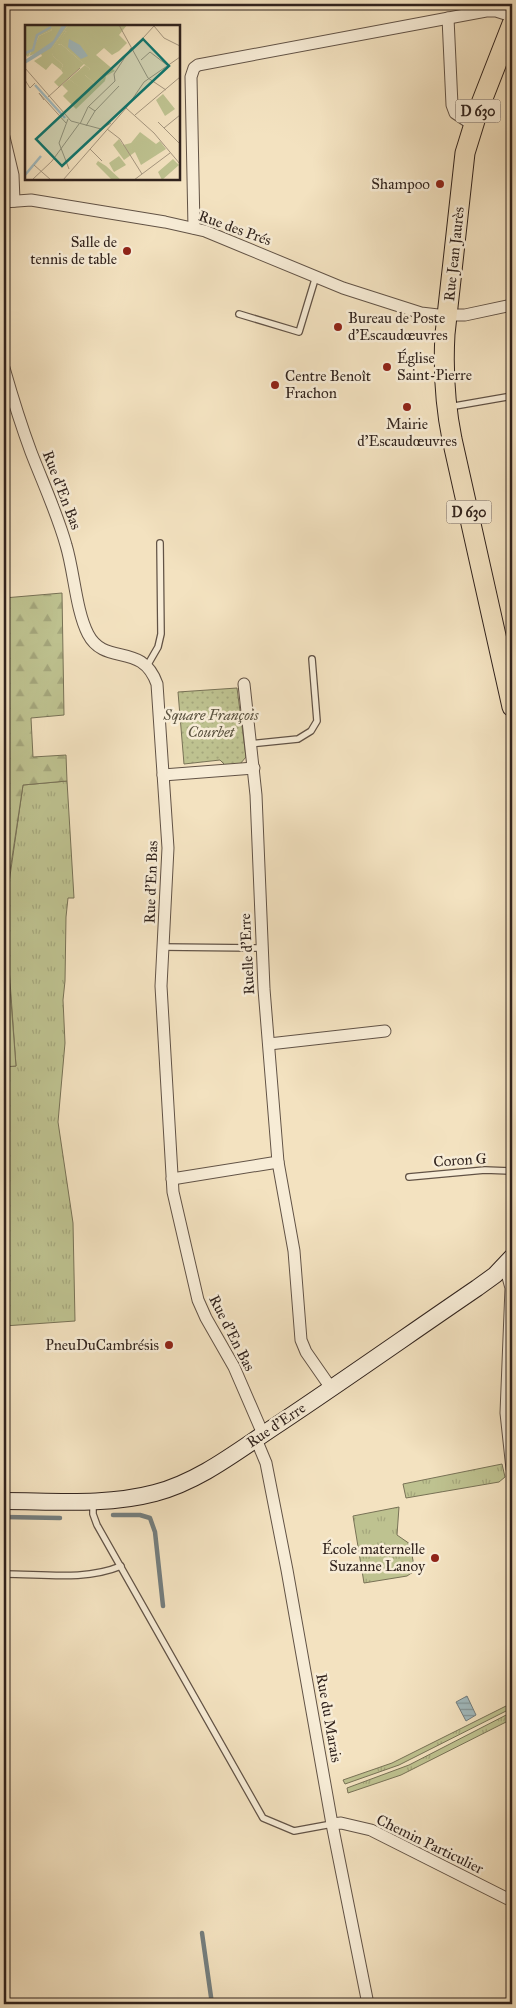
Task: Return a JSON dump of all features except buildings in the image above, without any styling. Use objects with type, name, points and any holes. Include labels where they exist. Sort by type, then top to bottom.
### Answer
[{"type":"main road","name":"Rue Jean Jaurès","points":[[512,24],[473,125],[461,179],[444,358],[447,408],[452,439],[512,706]]},
{"type":"street","points":[[194,228],[191,77],[194,68],[198,65],[490,11],[503,12],[512,16]]},
{"type":"street","points":[[448,18],[452,105],[455,113],[473,125]]},
{"type":"street","points":[[4,137],[13,175],[9,201]]},
{"type":"street","name":"Rue des Prés","points":[[9,201],[30,200],[194,228],[226,238],[316,276],[420,313],[447,316],[474,314],[512,305]]},
{"type":"street","name":"Rue d'En Bas","points":[[4,368],[25,436],[67,546],[82,619],[88,634],[92,641],[103,650],[136,658],[147,666],[157,684],[168,848],[162,947],[162,992],[172,1179],[177,1213],[198,1300],[234,1367],[259,1436]]},
{"type":"street","name":"Ruelle d'Erre","points":[[244,684],[254,768],[261,948],[278,1162],[294,1251],[301,1340],[306,1352],[331,1388]]},
{"type":"street","points":[[163,775],[254,768]]},
{"type":"street","points":[[269,1044],[385,1030]]},
{"type":"street","points":[[172,1179],[278,1162]]},
{"type":"street","points":[[507,1263],[511,1288],[506,1412],[512,1469]]},
{"type":"street","name":"Rue d'Erre","points":[[4,1501],[94,1501],[145,1496],[174,1487],[206,1471],[331,1388],[477,1288],[507,1263]]},
{"type":"street","name":"Rue du Marais","points":[[259,1436],[287,1570],[332,1824],[368,2004]]},
{"type":"street","name":"Chemin Particulier","points":[[332,1824],[354,1825],[370,1830],[512,1901]]},
{"type":"lane","points":[[239,314],[299,332],[316,276]]},
{"type":"lane","points":[[447,408],[512,396]]},
{"type":"lane","points":[[147,666],[158,647],[161,634],[160,543]]},
{"type":"lane","points":[[250,744],[298,739],[312,731],[317,721],[312,659]]},
{"type":"lane","points":[[162,947],[261,948]]},
{"type":"lane","name":"Coron G","points":[[409,1177],[485,1170],[512,1171]]},
{"type":"lane","points":[[94,1501],[94,1519],[263,1818],[294,1831],[332,1824]]},
{"type":"lane","points":[[4,1574],[91,1575],[107,1572],[121,1566]]},
{"type":"green space","points":[[62,593],[64,715],[31,718],[33,757],[66,755],[67,781],[23,785],[4,911],[4,598]]},
{"type":"green space","name":"Square François Courbet","points":[[237,688],[246,757],[240,764],[225,765],[220,760],[184,764],[178,692]]},
{"type":"green space","points":[[67,781],[74,898],[68,898],[66,917],[63,1000],[65,1043],[58,1122],[73,1223],[75,1321],[4,1326],[4,1067],[16,1066],[5,911],[23,785]]},
{"type":"green space","points":[[4,911],[16,1066],[4,1067]]},
{"type":"green space","points":[[502,1464],[505,1477],[499,1482],[406,1498],[403,1484]]},
{"type":"green space","points":[[399,1507],[397,1535],[410,1544],[414,1566],[413,1572],[407,1576],[364,1583],[353,1516]]},
{"type":"green space","points":[[512,1703],[512,1708],[399,1765],[345,1784],[343,1780],[392,1763]]},
{"type":"green space","points":[[512,1712],[512,1719],[401,1775],[348,1793],[347,1788],[409,1765]]},
{"type":"water","points":[[467,1696],[476,1715],[466,1721],[456,1702]]},
{"type":"waterway","points":[[113,1515],[140,1515],[150,1518],[155,1532],[163,1606]]},
{"type":"waterway","points":[[4,1517],[60,1518]]},
{"type":"waterway","points":[[202,1933],[212,2004]]},
{"type":"place","name":"Shampoo","points":[[440,184]]},
{"type":"place","name":"Salle de tennis de table","points":[[127,251]]},
{"type":"place","name":"Bureau de Poste d'Escaudœuvres","points":[[338,327]]},
{"type":"place","name":"Église Saint-Pierre","points":[[387,367]]},
{"type":"place","name":"Centre Benoît Frachon","points":[[275,385]]},
{"type":"place","name":"Mairie d'Escaudœuvres","points":[[407,407]]},
{"type":"place","name":"PneuDuCambrésis","points":[[169,1345]]},
{"type":"place","name":"École maternelle Suzanne Lanoy","points":[[435,1558]]}]
